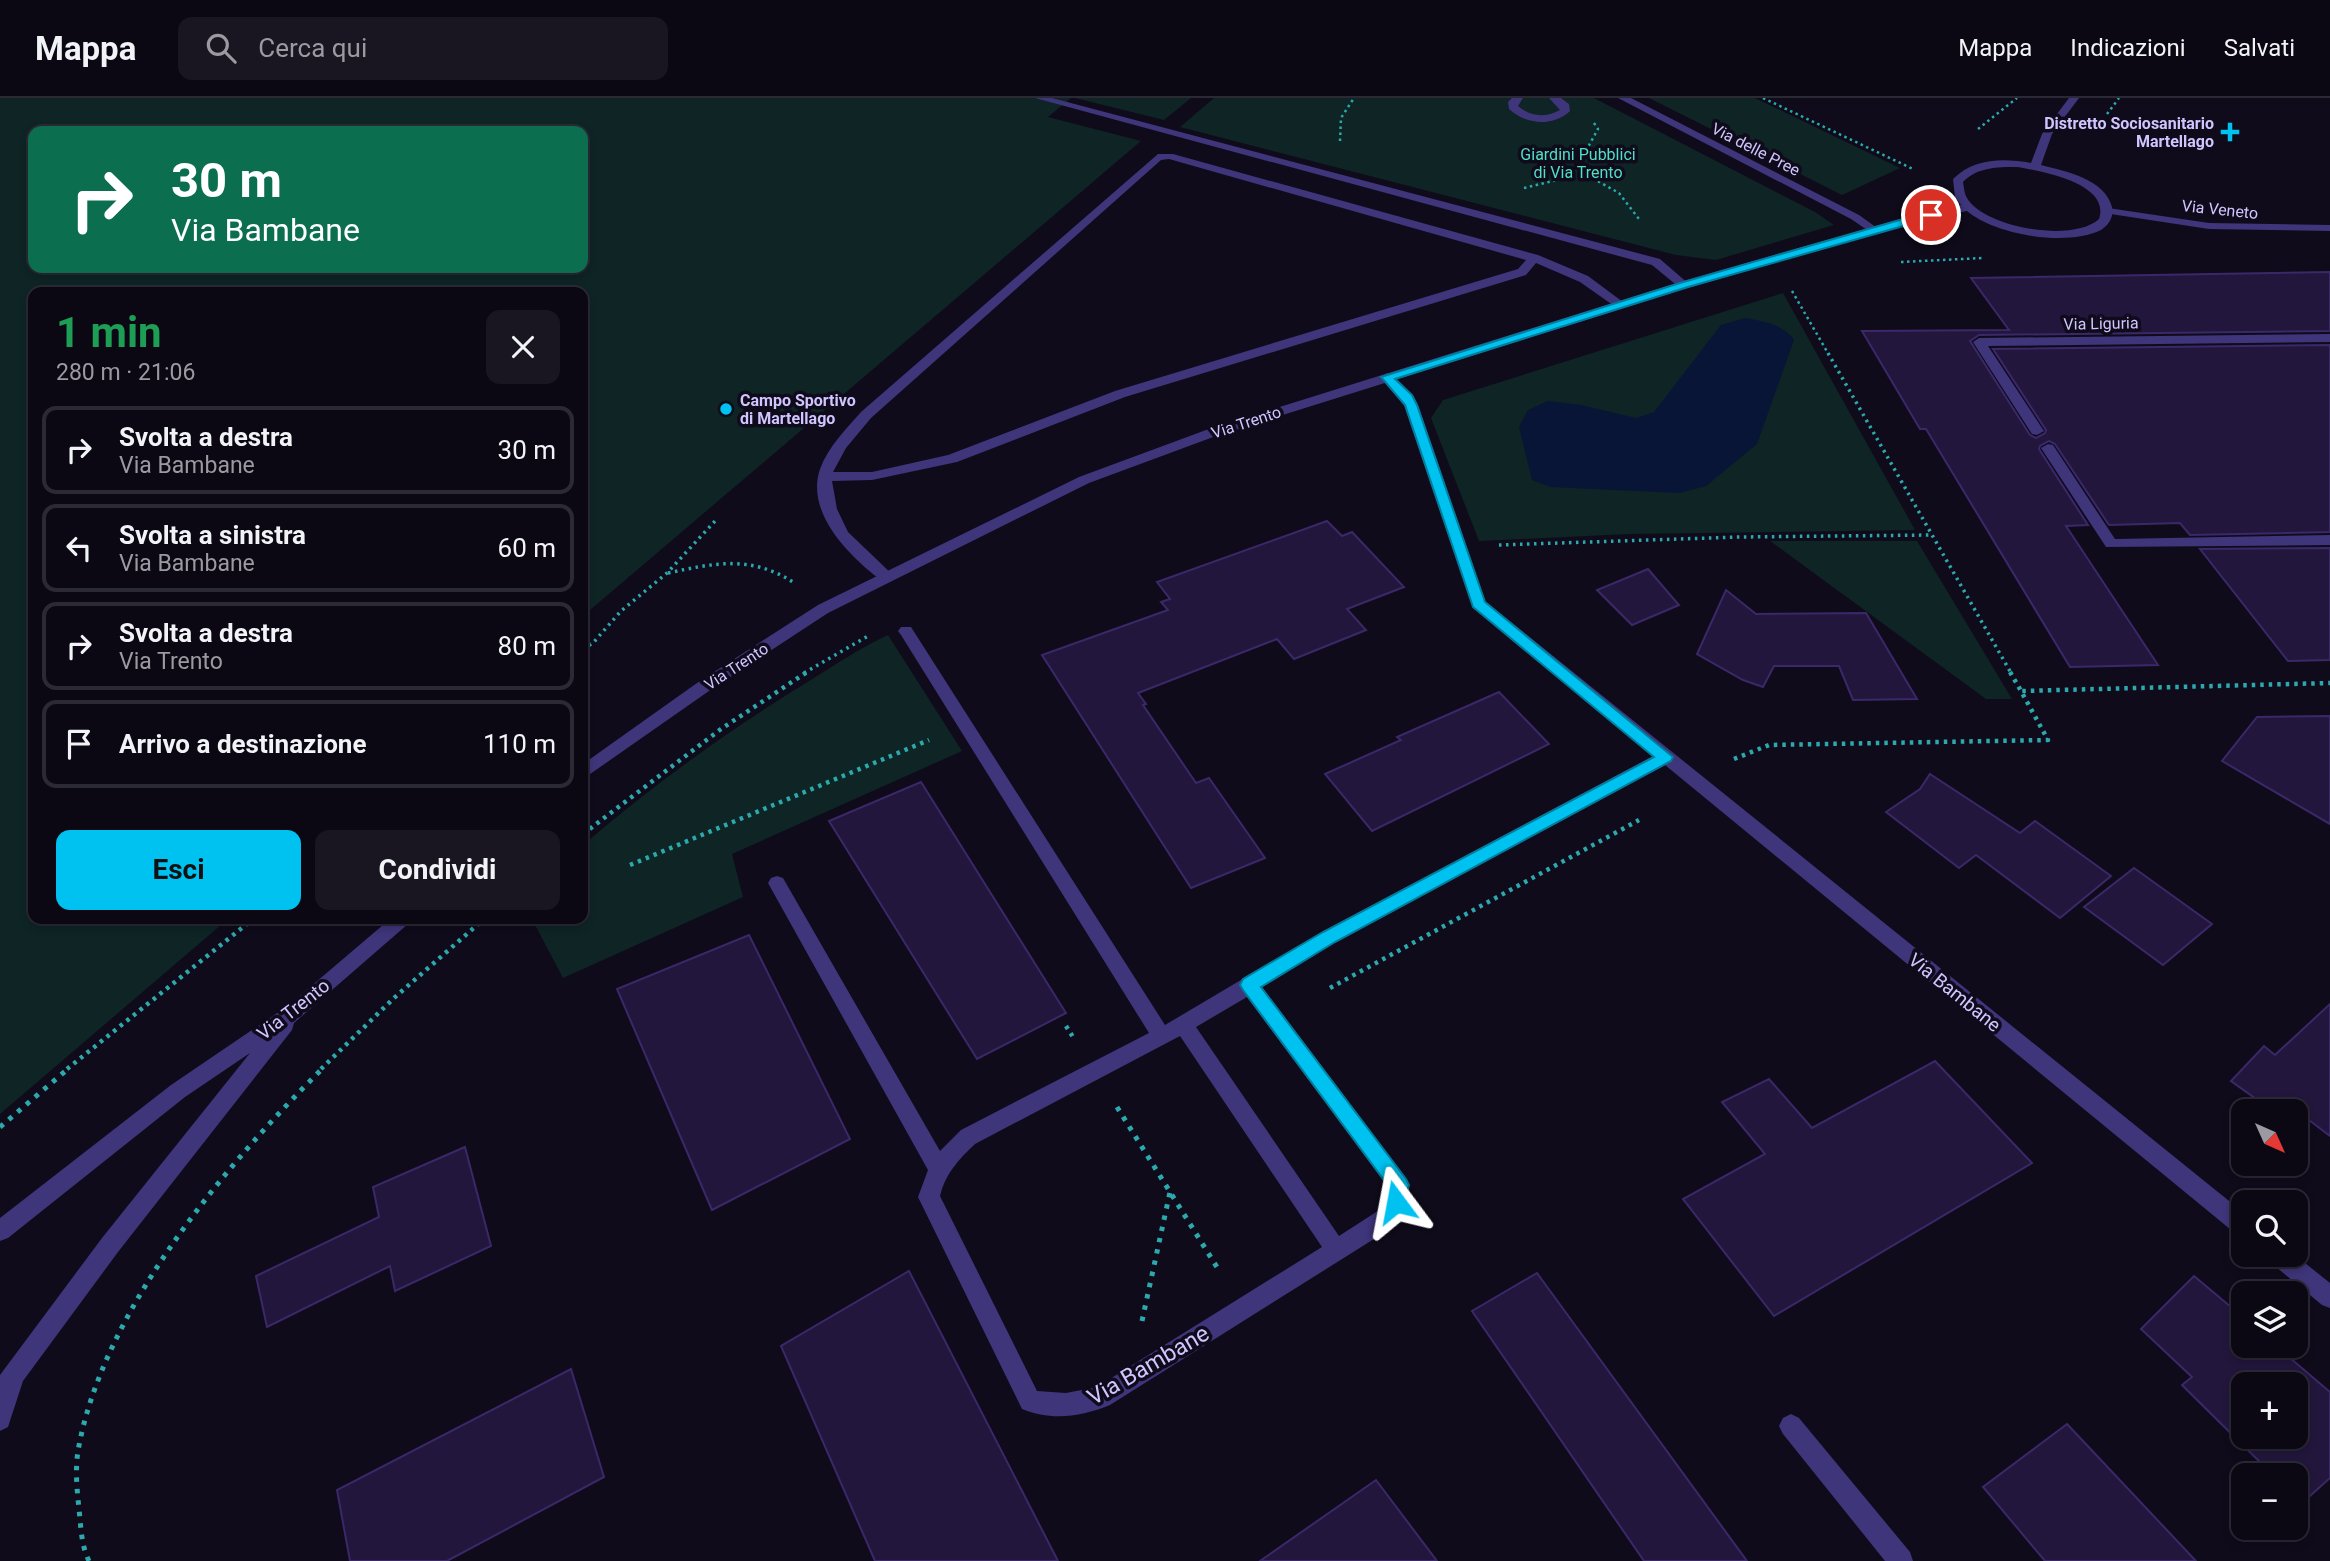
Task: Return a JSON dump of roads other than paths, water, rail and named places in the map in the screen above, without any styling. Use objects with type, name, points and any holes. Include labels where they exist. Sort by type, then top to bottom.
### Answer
[{"type":"street","points":[[1040,98],[1656,262],[1684,285]]},
{"type":"street","points":[[1518,98],[1513,102],[1513,107],[1518,112],[1538,119],[1559,116],[1565,111],[1565,106],[1554,98]]},
{"type":"street","name":"Via delle Pree","points":[[1623,98],[1855,217],[1874,230]]},
{"type":"street","points":[[2035,166],[2047,134],[2074,98]]},
{"type":"street","points":[[887,577],[864,560],[846,541],[831,512],[824,477],[841,443],[866,415],[1158,157],[1169,156],[1534,258],[1584,279],[1621,305]]},
{"type":"street","points":[[1992,164],[2035,166],[2059,172],[2090,187],[2102,199],[2108,211],[2102,224],[2094,229],[2054,235],[2006,227],[1969,207],[1957,189],[1957,181],[1972,169],[1992,164]]},
{"type":"street","name":"Via Trento","points":[[588,769],[703,687],[869,584],[1084,480],[1211,433],[1684,285],[1874,230],[1969,207]]},
{"type":"street","name":"Via Veneto","points":[[2108,211],[2209,226],[2330,228]]},
{"type":"street","points":[[824,477],[872,476],[953,459],[1120,394],[1522,272],[1534,258]]},
{"type":"street","name":"Via Liguria","points":[[2037,431],[1979,342],[2330,338]]},
{"type":"street","name":"Via Bambane","points":[[1387,377],[1408,398],[1478,604],[2231,1216]]},
{"type":"street","points":[[2048,448],[2111,544],[2330,540]]},
{"type":"street","points":[[906,631],[1161,1036]]},
{"type":"street","name":"Via Bambane","points":[[1249,985],[1399,1185],[1396,1202],[1401,1207],[1385,1220],[1102,1397],[1082,1404],[1049,1407],[1030,1401],[929,1196],[939,1169],[954,1150],[968,1137],[1183,1025],[1249,985],[1329,937],[1666,757]]},
{"type":"street","points":[[778,883],[939,1169]]},
{"type":"street","name":"Via Trento","points":[[0,1231],[178,1091],[296,1011],[396,924]]},
{"type":"street","points":[[0,1394],[110,1245],[296,1011]]},
{"type":"street","points":[[1183,1025],[1336,1250]]},
{"type":"street","points":[[2293,1267],[2330,1297]]},
{"type":"street","points":[[0,1419],[16,1374]]},
{"type":"street","points":[[1791,1426],[1901,1561]]},
{"type":"water","points":[[1745,318],[1778,327],[1794,340],[1757,444],[1706,486],[1679,493],[1550,487],[1532,480],[1519,427],[1528,410],[1548,401],[1581,405],[1636,418],[1654,412],[1721,325]]},
{"type":"place","name":"Distretto Sociosanitario Martellago","points":[[2230,132]]},
{"type":"place","name":"Campo Sportivo di Martellago","points":[[726,409]]},
{"type":"park label","name":"Giardini Pubblici di Via Trento","points":[[1578,163]]}]
